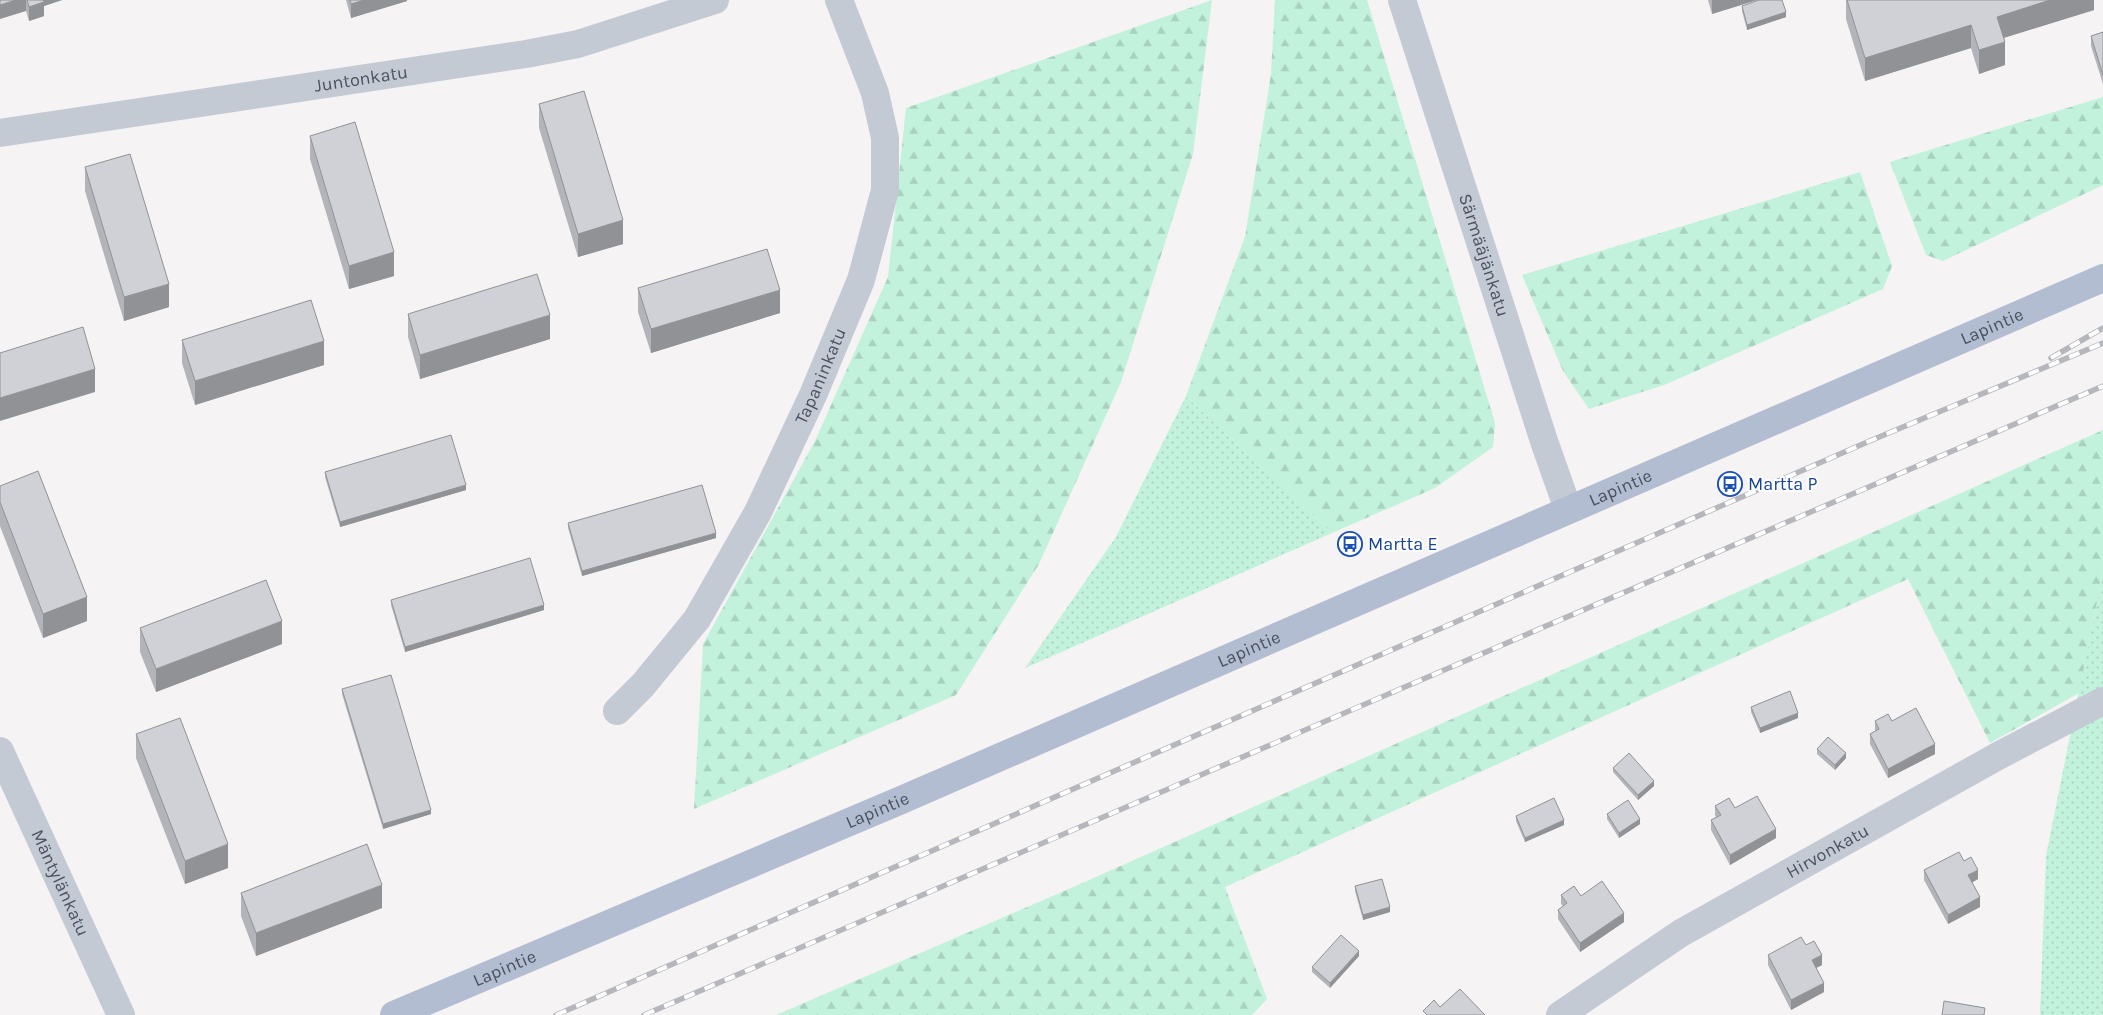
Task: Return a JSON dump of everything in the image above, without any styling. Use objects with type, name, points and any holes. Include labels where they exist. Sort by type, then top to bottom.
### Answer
[{"type":"main road","name":"Lapintie","points":[[394,1015],[908,797],[2103,278]]},
{"type":"street","name":"Juntonkatu","points":[[0,133],[526,54],[578,44],[715,0]]},
{"type":"street","name":"Tapaninkatu","points":[[617,711],[643,685],[697,619],[753,521],[813,395],[861,280],[884,190],[885,138],[876,93],[839,0]]},
{"type":"street","name":"Särmääjänkatu","points":[[1402,0],[1545,444],[1568,509]]},
{"type":"street","name":"Hirvonkatu","points":[[1560,1015],[1681,933],[1990,761],[2103,701]]},
{"type":"street","name":"Mäntylänkatu","points":[[0,751],[121,1015]]},
{"type":"green space","points":[[1212,0],[1193,154],[1121,382],[1039,564],[956,695],[694,809],[703,644],[815,441],[888,277],[906,108]]},
{"type":"green space","points":[[1275,0],[1367,0],[1495,423],[1493,447],[1435,488],[1332,533],[1186,396],[1245,237],[1271,74]]},
{"type":"green space","points":[[2103,97],[2103,185],[1943,261],[1926,255],[1890,162]]},
{"type":"green space","points":[[1860,172],[1892,266],[1883,289],[1664,385],[1589,409],[1563,371],[1522,275]]},
{"type":"green space","points":[[1186,396],[1332,533],[1025,668],[1116,537]]},
{"type":"green space","points":[[2103,430],[2103,571],[2079,693],[1990,743],[1908,579],[1225,887],[1267,999],[1252,1015],[776,1015],[1062,892]]},
{"type":"green space","points":[[2103,571],[2103,1015],[2040,1015],[2046,856]]},
{"type":"building","points":[[0,0],[16,0],[0,5]]},
{"type":"building","points":[[27,0],[43,0],[44,2],[29,7]]},
{"type":"building","points":[[350,0],[364,0],[351,4]]},
{"type":"building","points":[[1759,0],[1782,0],[1786,12],[1747,25],[1742,6]]},
{"type":"building","points":[[1847,0],[2050,0],[1997,17],[2005,42],[1979,50],[1971,25],[1865,58]]},
{"type":"building","points":[[2103,32],[2103,75],[2091,36]]},
{"type":"building","points":[[584,91],[623,220],[578,234],[539,104]]},
{"type":"building","points":[[355,122],[394,252],[349,266],[310,136]]},
{"type":"building","points":[[130,154],[169,284],[124,297],[85,167]]},
{"type":"building","points":[[767,249],[780,290],[651,329],[638,288]]},
{"type":"building","points":[[537,274],[550,315],[420,355],[408,314]]},
{"type":"building","points":[[311,300],[324,341],[195,381],[182,340]]},
{"type":"building","points":[[83,327],[95,369],[0,398],[0,353]]},
{"type":"building","points":[[451,435],[466,485],[340,522],[325,472]]},
{"type":"building","points":[[38,471],[87,597],[43,614],[0,502],[0,486]]},
{"type":"building","points":[[702,485],[716,533],[582,571],[568,523]]},
{"type":"building","points":[[530,558],[544,605],[405,647],[391,600]]},
{"type":"building","points":[[266,580],[282,621],[156,669],[140,628]]},
{"type":"building","points":[[391,675],[431,810],[383,824],[342,689]]},
{"type":"building","points":[[1790,691],[1798,713],[1760,728],[1751,707]]},
{"type":"building","points":[[1916,708],[1935,744],[1888,769],[1870,734],[1879,729],[1875,721],[1888,714],[1892,721]]},
{"type":"building","points":[[180,718],[228,844],[185,861],[136,734]]},
{"type":"building","points":[[1828,737],[1846,753],[1835,765],[1817,749]]},
{"type":"building","points":[[1629,753],[1654,781],[1638,795],[1613,768]]},
{"type":"building","points":[[1757,796],[1776,829],[1730,855],[1711,820],[1721,815],[1715,806],[1729,798],[1735,808]]},
{"type":"building","points":[[1554,798],[1564,820],[1525,838],[1516,816]]},
{"type":"building","points":[[1628,800],[1640,819],[1619,833],[1607,814]]},
{"type":"building","points":[[367,844],[382,885],[256,933],[241,893]]},
{"type":"building","points":[[1959,852],[1964,861],[1971,857],[1978,870],[1968,875],[1980,897],[1948,915],[1924,870]]},
{"type":"building","points":[[1382,879],[1390,907],[1363,915],[1355,886]]},
{"type":"building","points":[[1602,881],[1624,913],[1580,943],[1558,910],[1567,903],[1561,895],[1574,886],[1581,896]]},
{"type":"building","points":[[1341,935],[1359,951],[1330,983],[1312,967]]},
{"type":"building","points":[[1801,937],[1806,945],[1814,941],[1822,955],[1812,960],[1824,983],[1791,1000],[1768,955]]},
{"type":"building","points":[[1460,989],[1485,1015],[1427,1015],[1423,1011],[1434,1000],[1440,1007]]},
{"type":"building","points":[[1944,1001],[1985,1008],[1984,1015],[1942,1015]]},
{"type":"railway","points":[[2051,358],[2103,328]]},
{"type":"railway","points":[[556,1015],[1872,440],[2103,343]]},
{"type":"railway","points":[[644,1015],[2103,386]]},
{"type":"place","name":"Martta P","points":[[1730,484]]},
{"type":"place","name":"Martta E","points":[[1350,544]]}]
